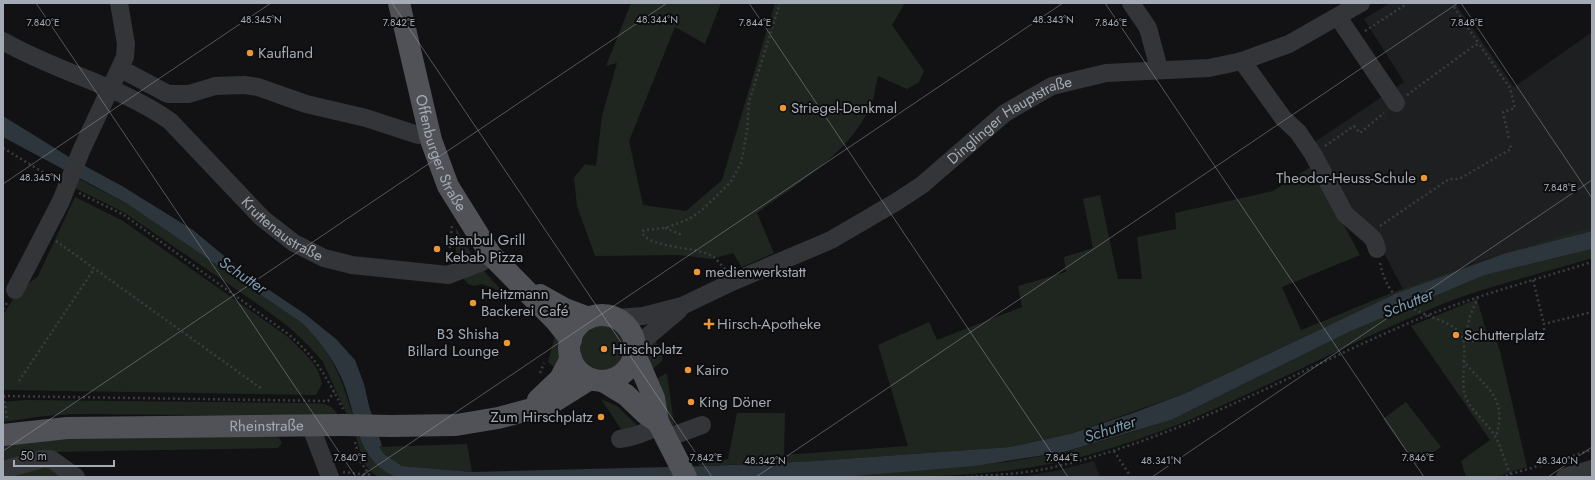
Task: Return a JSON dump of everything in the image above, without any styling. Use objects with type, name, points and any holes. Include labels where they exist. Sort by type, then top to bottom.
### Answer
[{"type":"main road","name":"Offenburger Straße","points":[[399,3],[432,140],[439,164],[448,186],[491,255],[555,320],[571,349]]},
{"type":"main road","name":"Offenburger Straße","points":[[520,284],[565,309],[589,318]]},
{"type":"main road","points":[[664,432],[626,395],[579,371],[571,349],[581,324],[589,318],[602,316],[615,318],[623,323],[629,330],[635,350],[654,398],[664,432],[686,477]]},
{"type":"main road","name":"Rheinstraße","points":[[528,409],[560,379],[571,349]]},
{"type":"main road","points":[[597,380],[614,379],[624,373],[631,364],[635,350]]},
{"type":"main road","name":"Rheinstraße","points":[[6,435],[67,428],[456,425],[498,418],[550,404],[597,380]]},
{"type":"street","points":[[15,290],[45,234],[68,186],[81,151],[121,69],[125,57],[126,44],[119,3]]},
{"type":"street","points":[[1131,3],[1148,28],[1159,69]]},
{"type":"street","name":"Dinglinger Hauptstraße","points":[[615,318],[643,316],[682,306],[732,282],[831,240],[922,185],[1005,113],[1052,86],[1106,73],[1159,69],[1209,68],[1242,61],[1290,44],[1361,3]]},
{"type":"street","points":[[1338,17],[1396,103]]},
{"type":"street","name":"Kruttenaustraße","points":[[3,41],[26,54],[110,89],[156,111],[170,121],[262,218],[294,243],[324,258],[352,265],[448,275],[482,262],[491,255]]},
{"type":"street","points":[[1242,61],[1283,118],[1298,132],[1313,154],[1345,214],[1371,237],[1377,249]]},
{"type":"street","points":[[121,69],[168,94],[189,94],[215,86],[244,85],[258,87],[306,104],[366,118],[418,135]]},
{"type":"street","name":"Dinglinger Hauptstraße","points":[[635,350],[682,306]]},
{"type":"street","points":[[310,425],[330,475]]},
{"type":"street","points":[[620,438],[631,438],[648,432],[664,432],[702,425]]},
{"type":"street","points":[[3,470],[42,459],[51,459],[76,477]]},
{"type":"street","points":[[1564,477],[1592,469]]},
{"type":"path","points":[[721,264],[712,256],[647,238],[642,233],[644,230],[665,228],[689,219],[702,210],[730,183],[741,163],[747,131],[749,102],[780,3]]},
{"type":"path","points":[[1352,39],[1408,3]]},
{"type":"path","points":[[1454,7],[1510,88],[1515,108],[1502,112],[1509,139]]},
{"type":"path","points":[[1323,147],[1354,126],[1360,133],[1396,103],[1475,45],[1479,44]]},
{"type":"path","points":[[1378,227],[1449,179],[1459,179],[1511,149],[1510,145]]},
{"type":"path","points":[[3,148],[68,186],[124,215],[288,334],[306,349],[317,362],[334,391],[328,401],[3,396],[6,435]]},
{"type":"path","points":[[448,275],[453,218]]},
{"type":"path","points":[[665,228],[682,235]]},
{"type":"path","points":[[45,234],[262,389]]},
{"type":"path","points":[[1377,249],[1381,267],[1392,291],[1398,300],[1412,309],[1450,324],[1460,334],[1464,342]]},
{"type":"path","points":[[966,477],[1044,469],[1114,451],[1175,429],[1427,315],[1478,296],[1592,262]]},
{"type":"path","points":[[19,381],[94,269]]},
{"type":"path","points":[[1533,280],[1544,324],[1544,330]]},
{"type":"path","points":[[1478,296],[1470,316],[1464,342],[1464,391],[1467,399],[1496,438],[1510,474],[1513,477]]},
{"type":"path","points":[[1544,324],[1592,312]]},
{"type":"path","points":[[1464,342],[1496,338],[1501,342]]},
{"type":"path","points":[[1463,360],[1495,396],[1500,407],[1500,422],[1496,438]]},
{"type":"path","points":[[1501,477],[1592,450]]},
{"type":"path","points":[[1114,451],[1131,477]]},
{"type":"path","points":[[330,475],[339,472],[372,477]]},
{"type":"shaded area","points":[[631,3],[721,3],[705,44],[675,27],[629,141],[643,205],[686,211],[722,180],[775,3],[905,3],[892,25],[924,71],[919,82],[907,89],[878,76],[872,103],[863,121],[851,137],[837,152],[806,178],[757,213],[774,253],[742,267],[733,253],[711,259],[678,255],[595,256],[577,206],[574,178],[585,164],[596,166],[602,116],[617,63],[606,66]]},
{"type":"shaded area","name":"Theodor-Heuss-Schule","points":[[1390,3],[1455,3],[1514,87],[1592,32],[1592,227],[1473,263],[1403,289],[1369,225],[1349,213],[1313,143],[1404,82],[1364,19]]},
{"type":"shaded area","points":[[1312,166],[1360,255],[1282,287],[1301,330],[1394,292],[1468,265],[1517,249],[1592,227],[1592,231],[1506,253],[1397,293],[1186,393],[1070,434],[1010,447],[815,461],[699,466],[699,464],[728,459],[737,413],[785,413],[784,455],[908,446],[878,345],[929,322],[937,340],[1022,307],[1018,286],[1066,272],[1064,257],[1093,248],[1083,199],[1100,195],[1118,279],[1142,279],[1137,237],[1176,229],[1175,213],[1273,191]]},
{"type":"shaded area","points":[[79,179],[126,203],[302,323],[328,355],[340,377],[353,416],[347,415],[323,362],[289,327],[125,213],[75,188]]},
{"type":"shaded area","points":[[75,197],[123,221],[288,337],[309,358],[317,370],[322,384],[316,395],[3,390],[3,315],[16,294],[38,276]]},
{"type":"shaded area","points":[[456,228],[476,261],[456,267]]},
{"type":"shaded area","points":[[1592,249],[1592,258],[1467,295],[1426,311],[1384,329],[1217,408],[1132,442],[1058,462],[998,472],[906,477],[844,477],[1007,462],[1065,452],[1129,433],[1171,420],[1351,331],[1485,275]]},
{"type":"shaded area","points":[[481,268],[503,292],[482,284],[474,286],[468,284],[461,276]]},
{"type":"shaded area","points":[[1477,299],[1489,341],[1496,340],[1500,351],[1527,467],[1495,477],[1466,477],[1461,461],[1490,440],[1411,326]]},
{"type":"shaded area","points":[[597,324],[607,324],[619,331],[626,343],[626,353],[619,365],[607,372],[597,372],[589,368],[582,361],[578,353],[578,343],[582,335],[589,328]]},
{"type":"shaded area","points":[[556,331],[562,346],[559,371],[548,362]]},
{"type":"shaded area","points":[[653,338],[662,351],[662,361],[648,373],[646,351]]},
{"type":"shaded area","points":[[667,374],[674,432],[651,382]]},
{"type":"shaded area","points":[[601,399],[617,406],[640,428],[623,432]]},
{"type":"shaded area","points":[[26,400],[318,403],[332,407],[338,416],[75,414],[44,416],[3,422],[3,402]]},
{"type":"shaded area","points":[[1406,402],[1441,447],[1416,464],[1383,419]]},
{"type":"shaded area","points":[[269,434],[279,438],[282,443],[278,448],[47,452],[3,464],[3,445],[53,437]]},
{"type":"shaded area","points":[[356,436],[359,436],[369,455],[378,465],[396,477],[380,477],[369,469],[363,459]]},
{"type":"shaded area","points":[[467,444],[472,472],[402,466],[384,454],[378,447]]},
{"type":"shaded area","points":[[1094,461],[1100,477],[1019,477],[1055,471]]},
{"type":"shaded area","points":[[49,462],[71,477],[3,477]]},
{"type":"water","name":"Schutter","points":[[3,116],[74,160],[122,186],[193,230],[247,275],[305,314],[336,339],[355,360],[364,384],[369,406],[382,446],[379,447],[384,454],[402,466],[472,472],[708,466],[815,461],[1010,447],[1070,434],[1186,393],[1397,293],[1506,253],[1592,231],[1592,249],[1485,275],[1351,331],[1171,420],[1064,452],[974,466],[844,477],[396,477],[382,469],[372,459],[364,447],[341,377],[324,348],[302,323],[126,203],[3,137]]},
{"type":"place","name":"Kaufland","points":[[250,53]]},
{"type":"place","name":"Striegel-Denkmal","points":[[783,108]]},
{"type":"place","name":"Theodor-Heuss-Schule","points":[[1424,178]]},
{"type":"place","name":"Istanbul Grill Kebab Pizza","points":[[437,249]]},
{"type":"place","name":"medienwerkstatt","points":[[697,272]]},
{"type":"place","name":"Heitzmann Backerei Café","points":[[473,303]]},
{"type":"place","name":"Hirsch-Apotheke","points":[[709,324]]},
{"type":"place","name":"Schutterplatz","points":[[1456,335]]},
{"type":"place","name":"B3 Shisha Billard Lounge","points":[[507,343]]},
{"type":"place","name":"Hirschplatz","points":[[604,349]]},
{"type":"place","name":"Kairo","points":[[688,370]]},
{"type":"place","name":"King Döner","points":[[691,402]]},
{"type":"place","name":"Zum Hirschplatz","points":[[601,417]]}]
